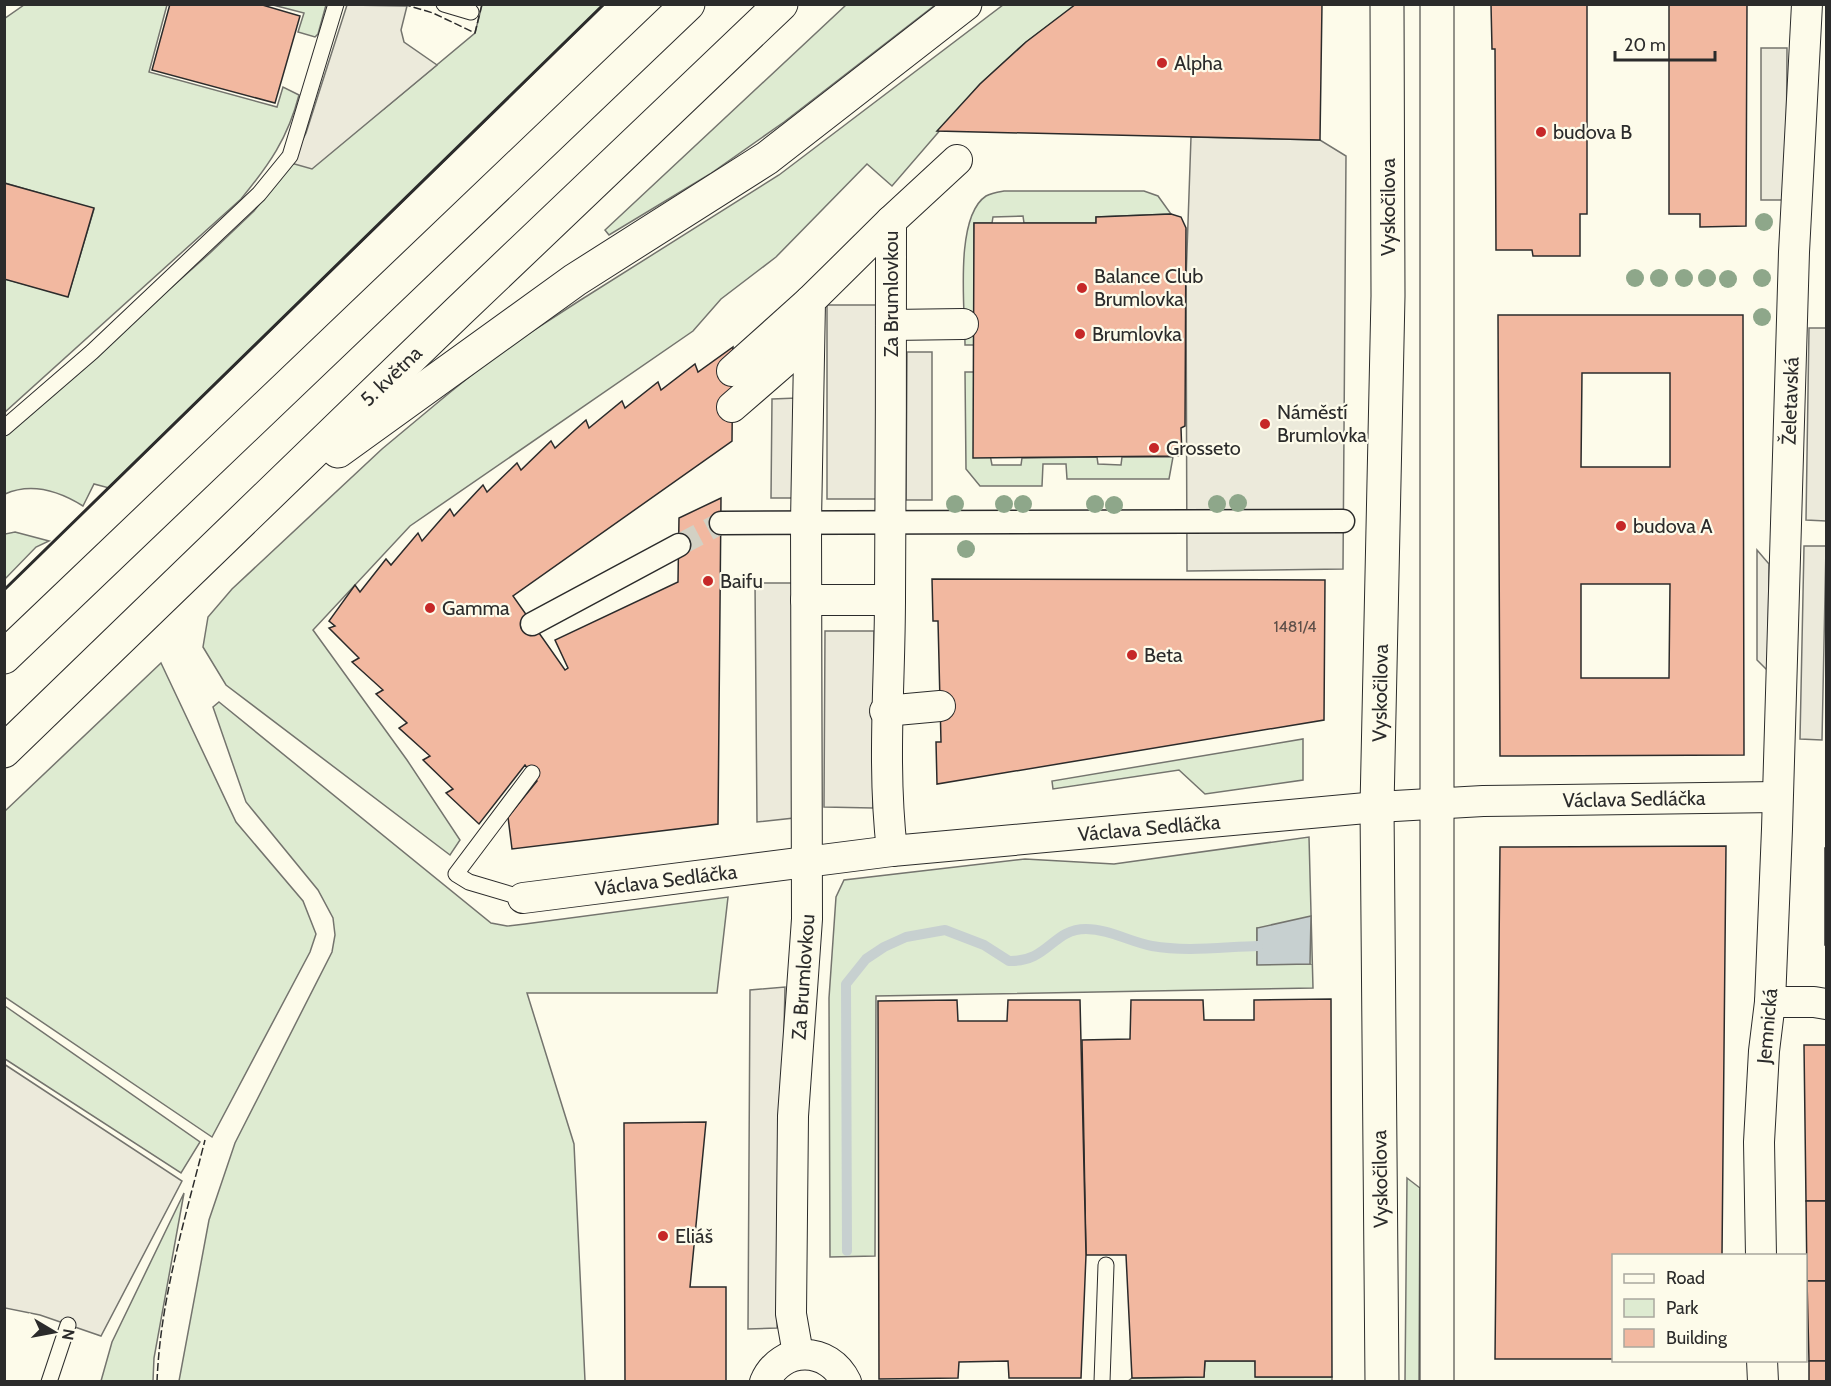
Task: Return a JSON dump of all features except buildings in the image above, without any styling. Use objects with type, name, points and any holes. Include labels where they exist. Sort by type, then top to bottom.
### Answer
[{"type":"main road","points":[[4,657],[688,4]]},
{"type":"main road","name":"5. května","points":[[4,751],[781,4]]},
{"type":"main road","points":[[244,519],[575,280],[766,158],[965,4]]},
{"type":"main road","name":"Vyskočilova","points":[[1382,1382],[1377,807],[1388,296],[1387,4]]},
{"type":"main road","points":[[1437,4],[1437,1382]]},
{"type":"street","name":"Želetavská","points":[[1777,797],[1794,252],[1807,4]]},
{"type":"street","points":[[891,221],[957,160]]},
{"type":"street","name":"Za Brumlovkou","points":[[798,1354],[792,1314],[793,1116],[807,919],[806,510],[810,301],[891,221]]},
{"type":"street","name":"Za Brumlovkou","points":[[891,221],[890,600],[886,702],[886,798],[892,851]]},
{"type":"street","points":[[732,371],[810,301]]},
{"type":"street","points":[[891,324],[963,324]]},
{"type":"street","points":[[732,407],[808,341]]},
{"type":"street","points":[[721,523],[806,510],[1343,521]]},
{"type":"street","points":[[532,624],[679,545]]},
{"type":"street","points":[[806,600],[890,600]]},
{"type":"street","points":[[886,702],[940,698]]},
{"type":"street","name":"Václava Sedláčka","points":[[524,898],[892,851],[1436,802],[1777,797]]},
{"type":"street","name":"Jemnická","points":[[1761,1254],[1759,1142],[1764,1051],[1770,1002],[1777,797]]},
{"type":"street","points":[[1770,1002],[1827,1004]]},
{"type":"street","points":[[765,1382],[779,1362],[798,1354],[823,1357],[833,1364],[846,1382]]},
{"type":"street","points":[[1762,1362],[1763,1382]]},
{"type":"lane","points":[[4,428],[92,352],[214,237],[259,194],[290,156],[336,4]]},
{"type":"lane","points":[[444,4],[471,12]]},
{"type":"lane","points":[[524,898],[469,882],[456,874],[532,774]]},
{"type":"lane","points":[[1102,1382],[1106,1266]]},
{"type":"lane","points":[[50,1382],[68,1325]]},
{"type":"green space","points":[[24,5],[167,5],[149,72],[277,107],[283,87],[299,95],[283,138],[241,199],[5,412],[5,279],[68,296],[94,209],[5,183],[4,19]]},
{"type":"green space","points":[[273,5],[326,5],[318,34],[315,37],[298,32],[304,13]]},
{"type":"green space","points":[[482,5],[604,5],[109,488],[94,484],[83,506],[55,492],[45,490],[15,490],[5,494],[4,436],[210,253],[254,211],[291,163],[384,109],[475,33]]},
{"type":"green space","points":[[846,5],[935,5],[784,122],[710,174],[609,235],[605,230]]},
{"type":"green space","points":[[1003,5],[1076,5],[1026,42],[980,84],[892,186],[867,164],[776,257],[721,299],[693,331],[410,526],[313,630],[407,760],[460,840],[450,855],[226,685],[203,647],[208,617],[232,589],[382,449],[503,350],[779,175]]},
{"type":"green space","points":[[1004,191],[1144,191],[1158,196],[1171,214],[1096,217],[1096,223],[1024,223],[1023,216],[993,217],[992,223],[974,223],[974,345],[965,345],[963,288],[965,243],[969,223],[976,207],[986,196]]},
{"type":"green space","points":[[965,372],[974,372],[992,465],[1021,465],[1022,458],[1097,457],[1098,464],[1121,465],[1122,457],[1173,457],[1169,479],[1067,479],[1066,464],[1043,464],[1042,486],[980,486],[966,469]]},
{"type":"green space","points":[[15,532],[49,541],[36,547],[5,579],[5,534]]},
{"type":"green space","points":[[161,663],[236,822],[303,901],[316,934],[310,952],[212,1137],[5,997],[5,811]]},
{"type":"green space","points":[[219,702],[491,923],[507,926],[728,897],[717,993],[527,993],[574,1144],[585,1381],[179,1381],[209,1220],[235,1143],[332,952],[335,935],[333,918],[318,890],[246,802],[213,707]]},
{"type":"green space","points":[[1303,739],[1303,780],[1205,794],[1179,770],[1053,789],[1052,781]]},
{"type":"green space","points":[[1309,837],[1313,988],[876,996],[875,1256],[830,1257],[829,998],[836,897],[844,880],[1025,859],[1114,864]],"holes":[[[1258,928],[1310,964],[1257,964]]]},
{"type":"green space","points":[[5,1006],[200,1142],[181,1173],[5,1059]]},
{"type":"green space","points":[[1407,1178],[1420,1188],[1419,1381],[1405,1381]]},
{"type":"green space","points":[[184,1193],[154,1358],[153,1381],[101,1381],[112,1342]]},
{"type":"green space","points":[[1205,1361],[1255,1361],[1256,1377],[1332,1377],[1332,1381],[1127,1382],[1132,1378],[1204,1377]]},
{"type":"shaded area","points":[[347,5],[407,6],[401,30],[404,42],[437,65],[312,169],[291,163],[306,133]]},
{"type":"shaded area","points":[[1761,48],[1787,48],[1786,200],[1761,200]]},
{"type":"shaded area","name":"Náměstí Brumlovka","points":[[1191,137],[1320,140],[1346,156],[1343,569],[1187,571],[1186,280]]},
{"type":"shaded area","points":[[827,305],[879,305],[878,499],[827,499]]},
{"type":"shaded area","points":[[1809,328],[1826,328],[1826,521],[1806,520]]},
{"type":"shaded area","points":[[907,352],[932,352],[932,500],[906,500]]},
{"type":"shaded area","points":[[797,398],[796,498],[771,498],[772,399]]},
{"type":"shaded area","points":[[1804,546],[1826,546],[1822,740],[1800,739]]},
{"type":"shaded area","points":[[1757,550],[1769,564],[1768,671],[1757,660]]},
{"type":"shaded area","points":[[755,583],[795,583],[794,818],[757,822]]},
{"type":"shaded area","points":[[825,631],[874,631],[873,808],[824,807]]},
{"type":"shaded area","points":[[1311,916],[1310,964],[1257,965],[1257,928]]},
{"type":"shaded area","points":[[785,987],[777,1328],[748,1329],[750,990]]},
{"type":"shaded area","points":[[4,1064],[182,1181],[101,1336],[40,1315],[5,1308]]},
{"type":"waterway","points":[[847,1251],[846,984],[866,959],[884,947],[906,937],[945,930],[984,945],[1009,961],[1033,956],[1065,934],[1086,929],[1103,931],[1165,948],[1258,946]]},
{"type":"tunnel","points":[[679,545],[721,523]]},
{"type":"fence","points":[[403,4],[433,13],[475,33],[482,4]]},
{"type":"fence","points":[[157,1382],[168,1290],[205,1140]]},
{"type":"wall","points":[[4,590],[604,4]]},
{"type":"place","name":"Alpha","points":[[1162,63]]},
{"type":"place","name":"budova B","points":[[1541,132]]},
{"type":"place","name":"Balance Club Brumlovka","points":[[1082,288]]},
{"type":"place","name":"Brumlovka","points":[[1080,334]]},
{"type":"place","name":"Náměstí Brumlovka","points":[[1265,424]]},
{"type":"place","name":"Grosseto","points":[[1154,448]]},
{"type":"place","name":"budova A","points":[[1621,526]]},
{"type":"place","name":"Baifu","points":[[708,581]]},
{"type":"place","name":"Gamma","points":[[430,608]]},
{"type":"place","name":"Beta","points":[[1132,655]]},
{"type":"place","name":"Eliáš","points":[[663,1236]]}]
